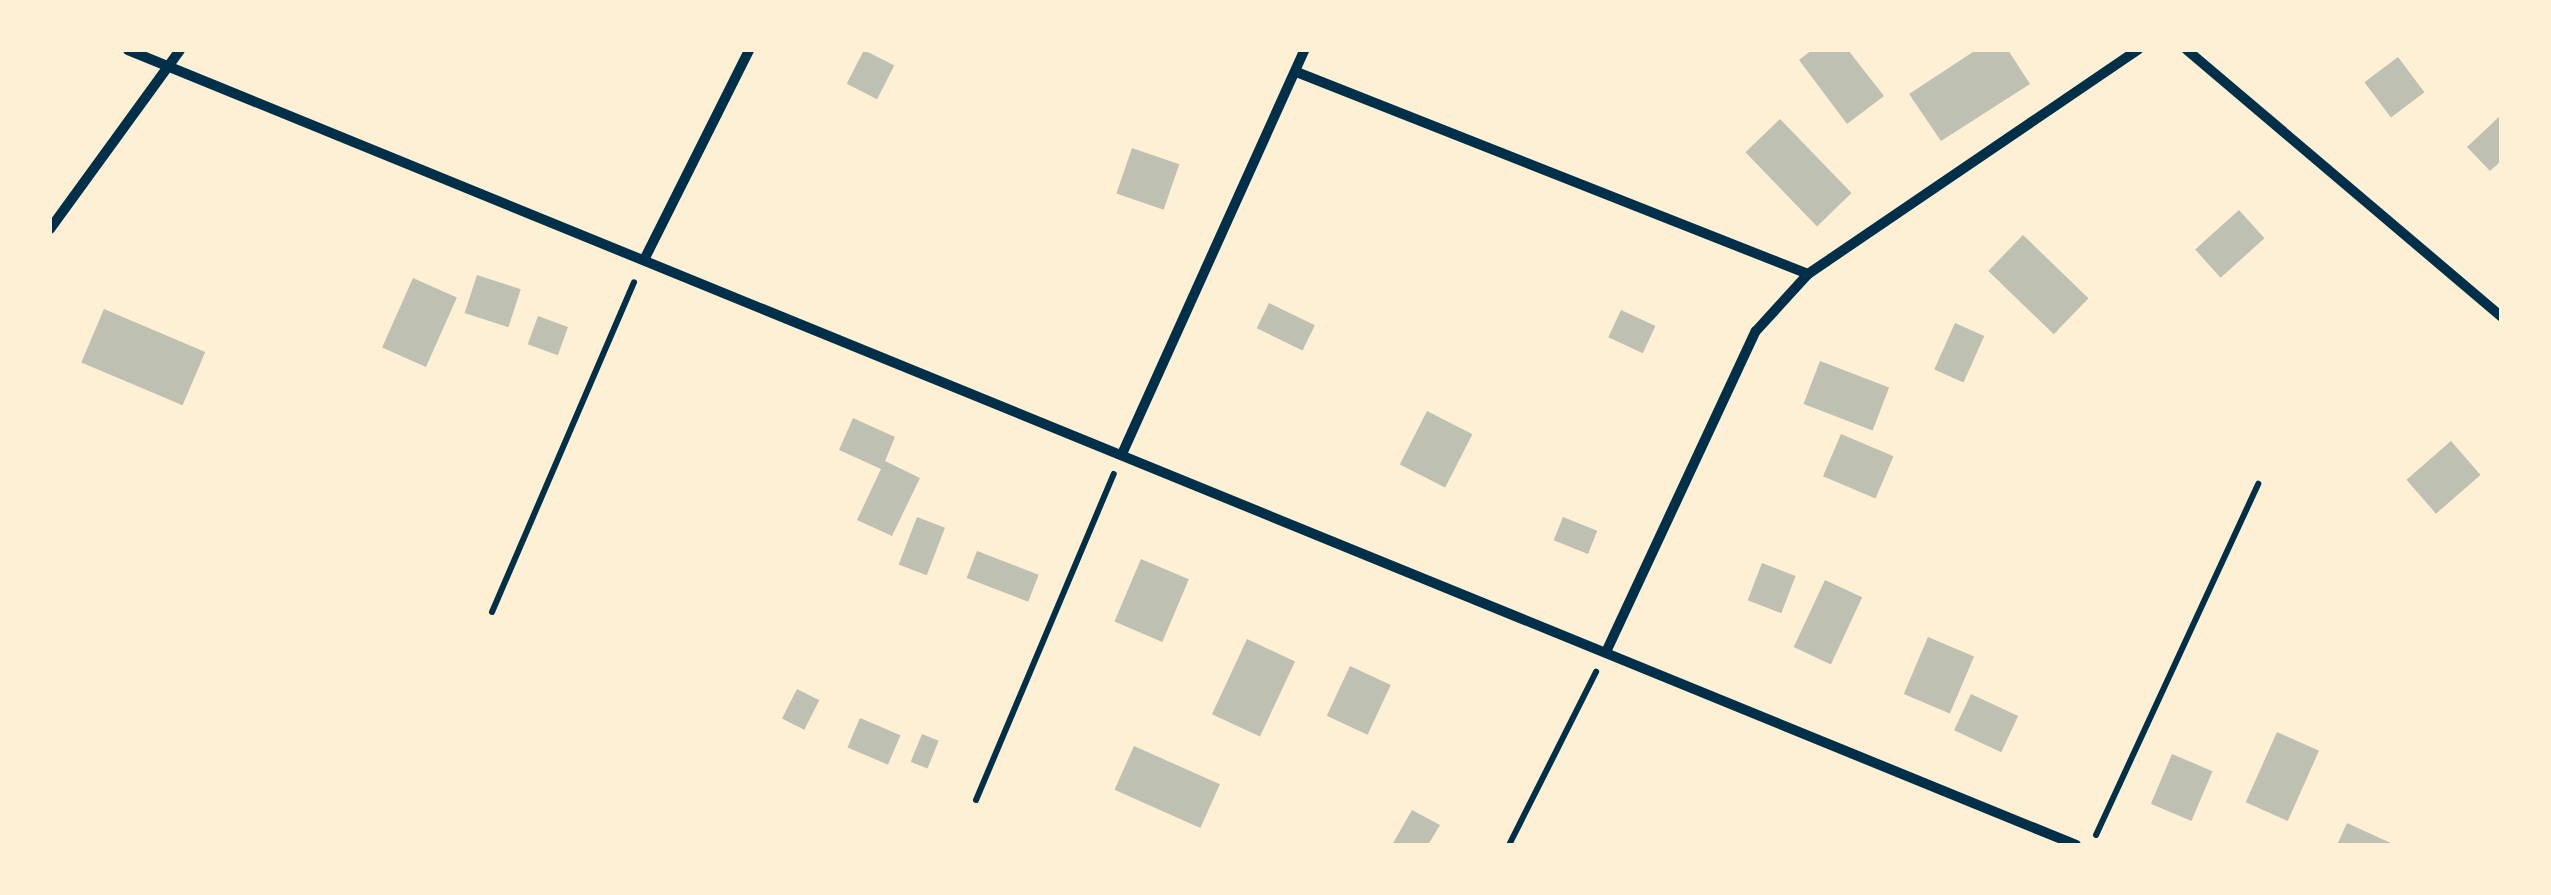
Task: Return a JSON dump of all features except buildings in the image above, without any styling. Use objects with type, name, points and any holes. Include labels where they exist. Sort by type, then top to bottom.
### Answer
[{"type":"street","points":[[128,50],[2076,845]]},
{"type":"street","points":[[50,230],[180,50]]},
{"type":"street","points":[[645,258],[749,50]]},
{"type":"street","points":[[1122,454],[1298,73],[1304,50]]},
{"type":"street","points":[[1606,652],[1756,331],[1808,274],[2138,50]]},
{"type":"street","points":[[2187,50],[2501,316]]},
{"type":"street","points":[[1298,73],[1808,274]]},
{"type":"path","points":[[492,612],[645,258]]},
{"type":"path","points":[[976,800],[1122,454]]},
{"type":"path","points":[[2091,845],[2258,484]]},
{"type":"path","points":[[1509,845],[1606,652]]}]
